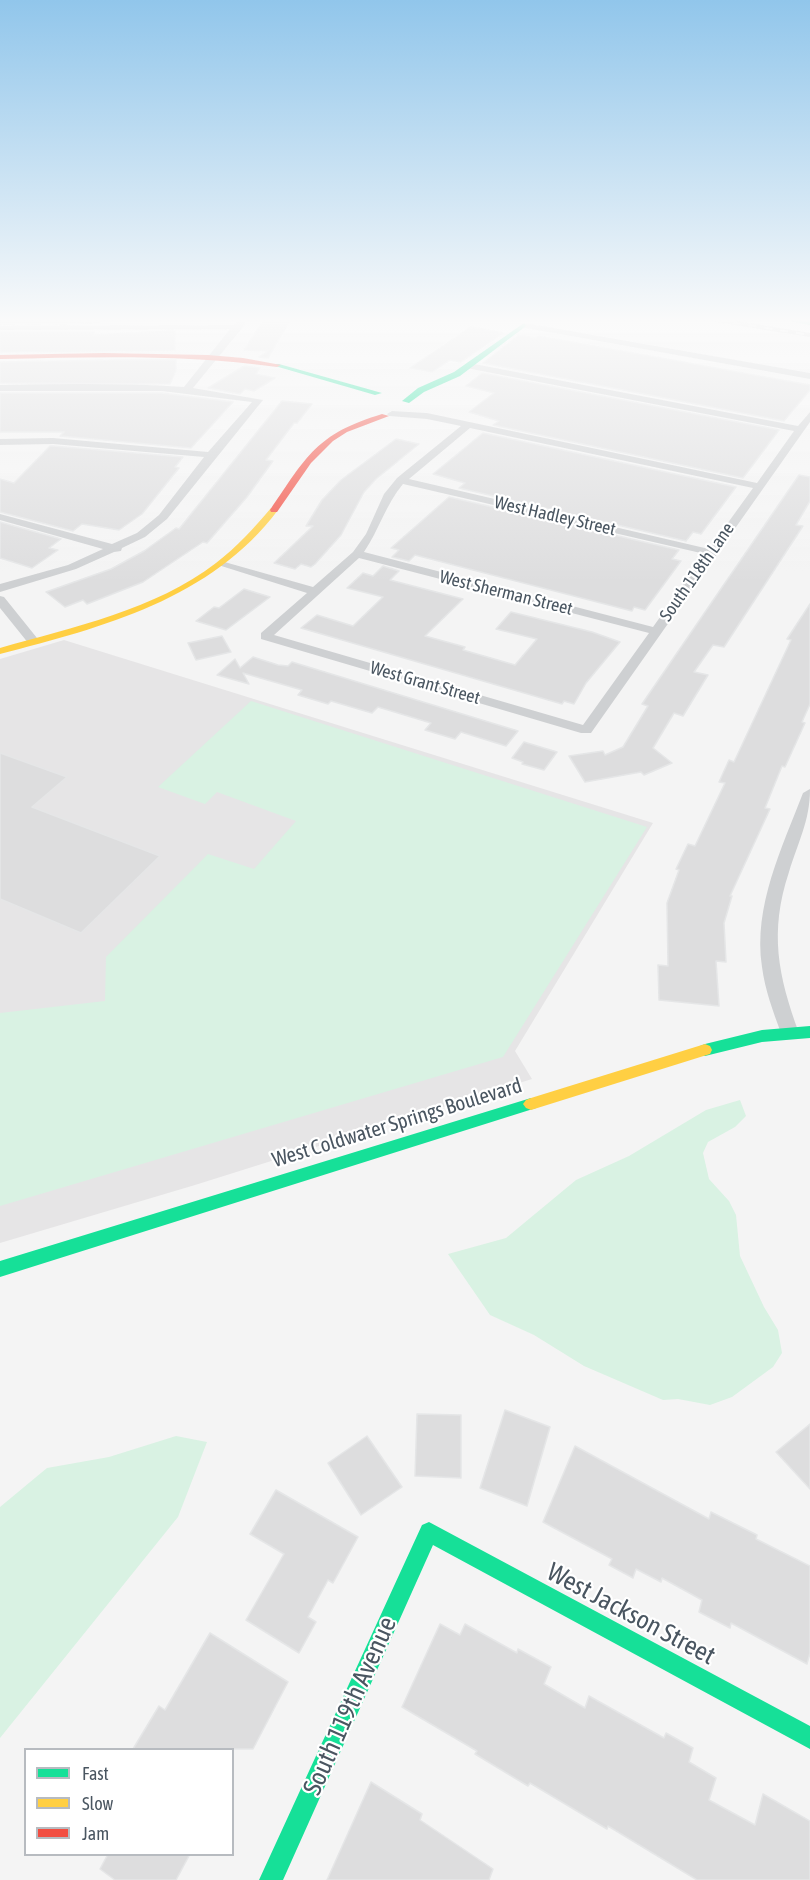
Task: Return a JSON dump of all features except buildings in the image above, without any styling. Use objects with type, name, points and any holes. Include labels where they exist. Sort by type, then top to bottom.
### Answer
[{"type":"street","points":[[0,588],[72,567],[117,549],[141,535],[163,517],[251,408]]},
{"type":"street","points":[[326,439],[330,431],[351,408],[389,415],[427,416],[758,486]]},
{"type":"street","points":[[0,651],[130,613],[188,586],[221,564],[259,531],[306,458],[326,439],[359,422],[400,412],[403,408]]},
{"type":"street","points":[[414,408],[427,416]]},
{"type":"street","points":[[688,408],[800,429]]},
{"type":"street","name":"South 118th Lane","points":[[586,730],[710,552],[810,415]]},
{"type":"street","points":[[221,564],[315,591],[357,554],[371,534],[389,494],[401,480],[468,425]]},
{"type":"street","points":[[0,442],[53,441],[211,455]]},
{"type":"street","name":"West Hadley Street","points":[[401,480],[710,552]]},
{"type":"street","points":[[0,517],[117,549]]},
{"type":"street","name":"West Sherman Street","points":[[357,554],[656,631]]},
{"type":"street","name":"West Grant Street","points":[[315,591],[265,636],[586,730]]},
{"type":"street","points":[[0,600],[33,641]]},
{"type":"street","points":[[790,1033],[777,1003],[770,976],[767,950],[768,924],[772,899],[810,793]]},
{"type":"street","name":"West Coldwater Springs Boulevard","points":[[0,1269],[701,1051],[762,1036],[810,1032]]},
{"type":"street","name":"West Jackson Street","points":[[429,1532],[810,1738]]},
{"type":"street","name":"South 119th Avenue","points":[[271,1880],[429,1532]]},
{"type":"shaded area","points":[[64,640],[653,823],[515,1051],[532,1079],[195,1185],[0,1243],[0,659]]},
{"type":"green space","points":[[251,701],[647,827],[503,1057],[0,1206],[0,1013],[105,1001],[106,957],[208,854],[254,869],[296,821],[217,792],[205,804],[158,787]]},
{"type":"green space","points":[[740,1100],[746,1116],[735,1127],[708,1142],[703,1153],[709,1179],[729,1201],[736,1215],[740,1256],[764,1307],[778,1330],[782,1353],[773,1367],[732,1397],[710,1405],[678,1399],[663,1400],[584,1366],[534,1335],[490,1315],[448,1254],[506,1238],[576,1180],[629,1156],[706,1110]]},
{"type":"green space","points":[[176,1436],[207,1442],[178,1517],[0,1738],[0,1507],[47,1468],[109,1457]]},
{"type":"traffic: fast","points":[[705,1050],[762,1036],[810,1032]]},
{"type":"traffic: fast","points":[[0,1269],[531,1104]]},
{"type":"traffic: fast","points":[[271,1880],[429,1532],[810,1738]]},
{"type":"traffic: slow","points":[[0,651],[114,617],[186,586],[219,566],[248,541],[274,510]]},
{"type":"traffic: slow","points":[[531,1104],[705,1050]]},
{"type":"traffic: jam","points":[[274,510],[318,449],[344,430],[385,416]]}]
